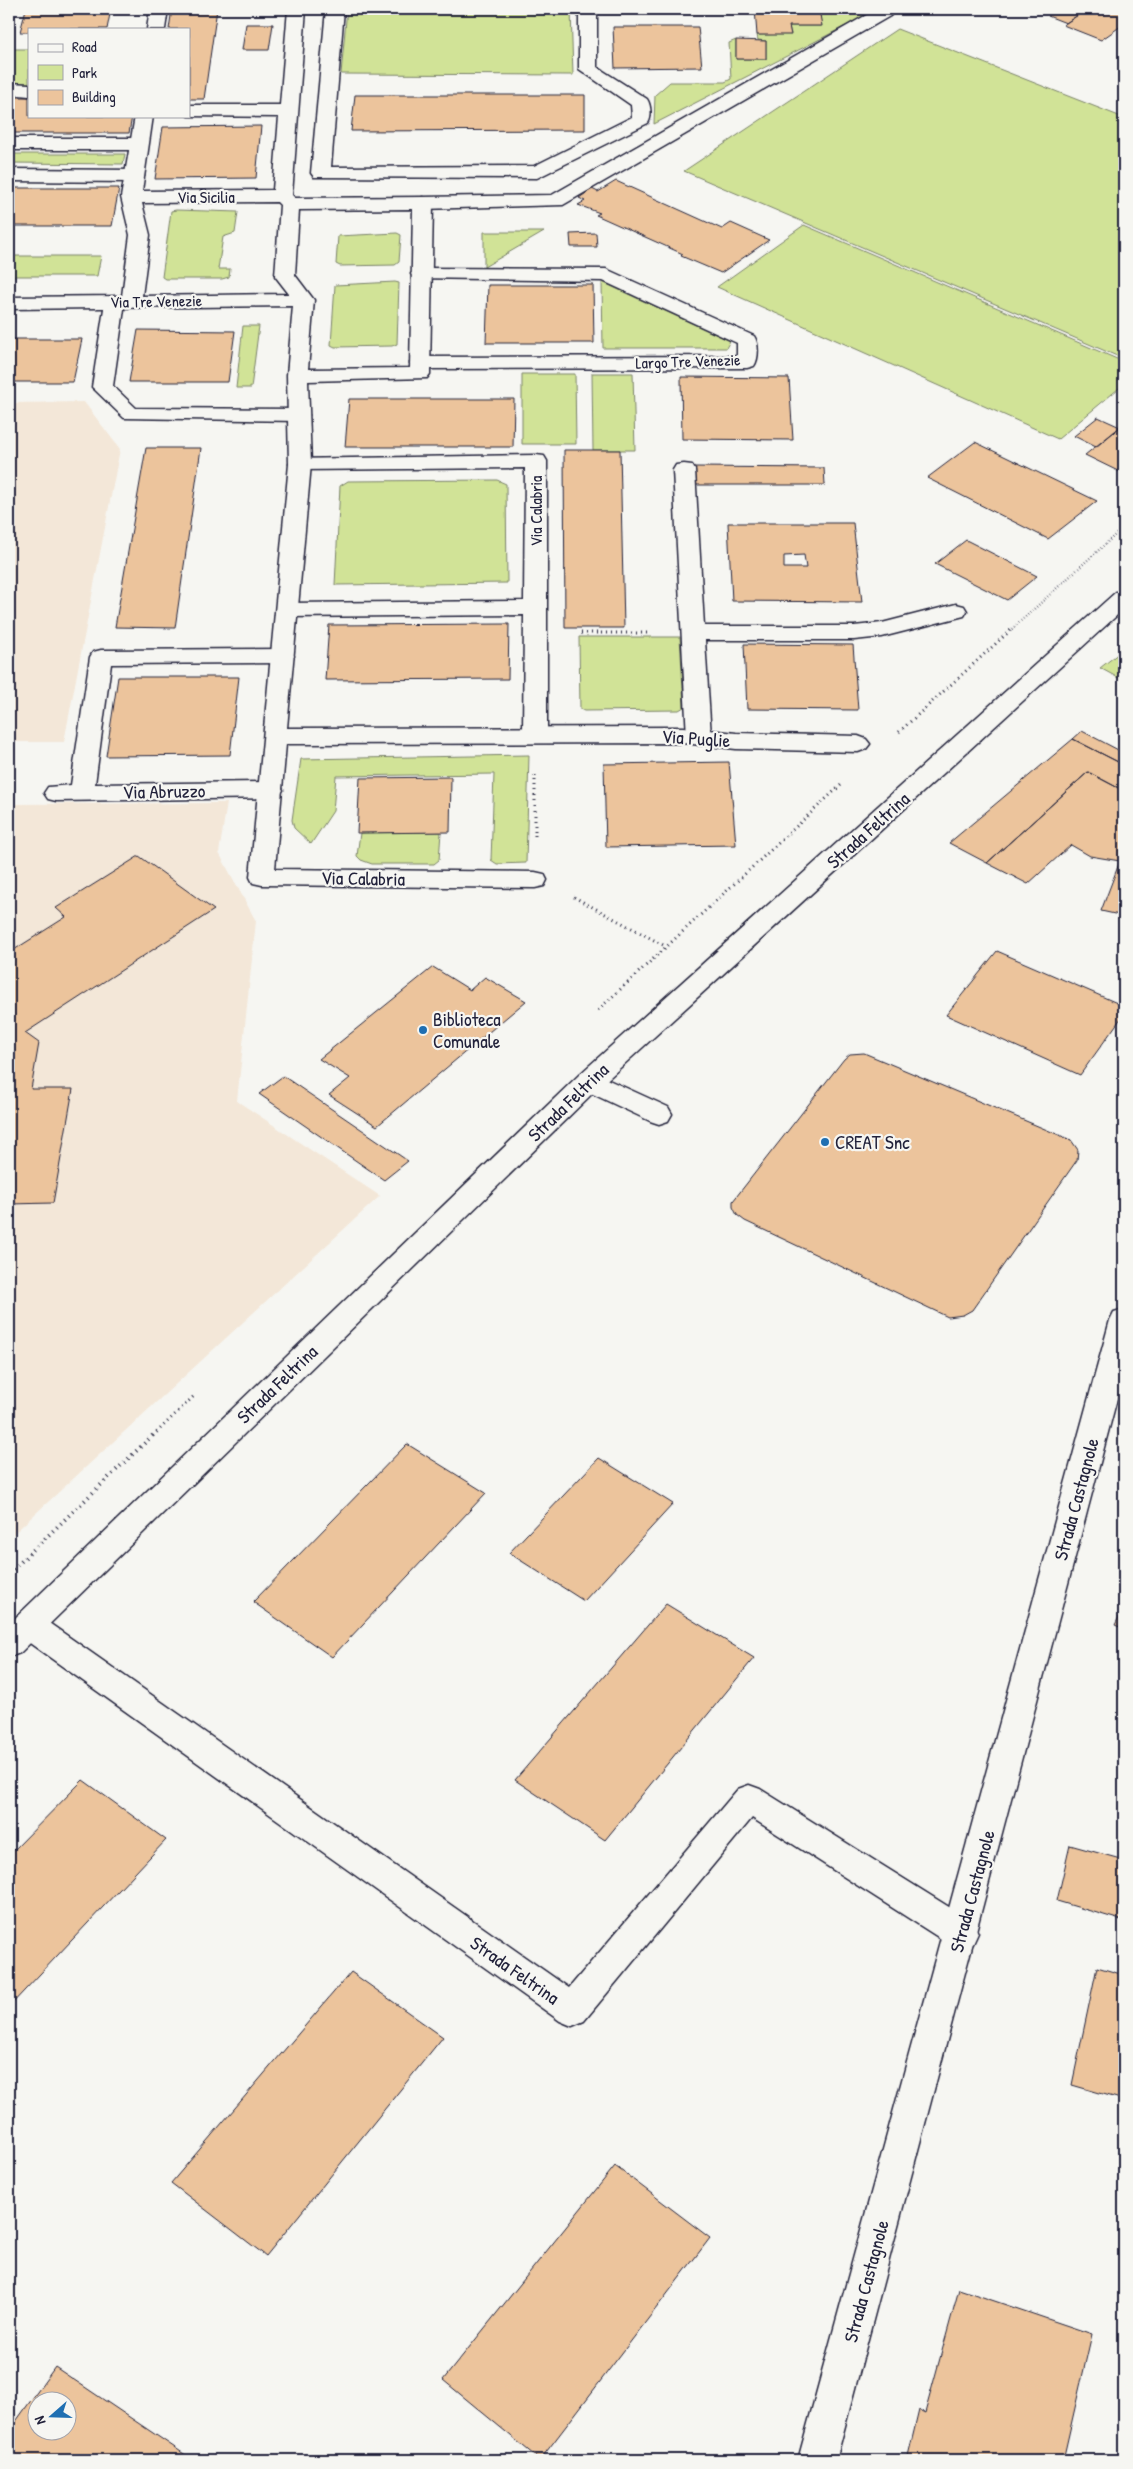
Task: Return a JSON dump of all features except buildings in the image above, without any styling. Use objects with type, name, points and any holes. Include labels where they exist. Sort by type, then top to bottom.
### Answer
[{"type":"street","points":[[156,28],[160,9]]},
{"type":"street","points":[[297,9],[289,111],[285,276],[304,300],[297,375],[420,374],[423,203]]},
{"type":"street","points":[[335,9],[321,173],[537,172],[640,119],[640,103],[588,69],[588,9]]},
{"type":"street","points":[[286,200],[423,203],[556,201],[884,12]]},
{"type":"street","points":[[9,90],[28,90]]},
{"type":"street","points":[[190,111],[289,111]]},
{"type":"street","points":[[144,118],[131,197],[140,235],[102,386],[131,414],[299,415]]},
{"type":"street","points":[[9,144],[139,144]]},
{"type":"street","points":[[9,175],[134,176]]},
{"type":"street","name":"Via Sicilia","points":[[131,197],[286,200]]},
{"type":"street","name":"Largo Tre Venezie","points":[[420,363],[747,362],[747,340],[606,275],[421,274]]},
{"type":"street","name":"Via Tre Venezie","points":[[9,303],[304,300]]},
{"type":"street","name":"Via Calabria","points":[[297,375],[300,464],[262,877],[535,880]]},
{"type":"street","name":"Via Calabria","points":[[300,464],[536,461],[535,608]]},
{"type":"street","points":[[684,470],[699,737]]},
{"type":"street","name":"Strada Feltrina","points":[[960,1933],[749,1799],[572,2010],[19,1634],[589,1081],[1124,597]]},
{"type":"street","points":[[287,610],[535,608],[535,734]]},
{"type":"street","points":[[693,633],[854,633],[882,630],[956,611]]},
{"type":"street","points":[[82,792],[101,657],[283,656]]},
{"type":"street","name":"Via Puglie","points":[[276,736],[535,734],[699,737],[736,741],[858,744]]},
{"type":"street","name":"Via Abruzzo","points":[[56,793],[271,790]]},
{"type":"street","points":[[589,1081],[659,1114]]},
{"type":"street","name":"Strada Castagnole","points":[[817,2460],[1124,1320]]},
{"type":"path","points":[[535,632],[693,633]]},
{"type":"path","points":[[535,734],[535,880],[557,888],[709,972]]},
{"type":"shaded area","points":[[84,402],[120,449],[64,742],[9,742],[9,403]]},
{"type":"shaded area","points":[[227,803],[219,853],[256,921],[237,1101],[380,1196],[9,1538],[9,804]]},
{"type":"green space","points":[[347,9],[571,9],[573,75],[341,74]]},
{"type":"green space","points":[[603,9],[724,9],[725,13],[603,14]]},
{"type":"green space","points":[[858,11],[867,15],[654,124],[655,95],[670,82],[725,82],[731,79],[729,43],[736,40],[736,59],[766,59],[766,41],[758,40],[757,35],[791,34],[789,26],[821,26],[820,13]]},
{"type":"green space","points":[[897,29],[1124,118],[1124,359],[684,171]]},
{"type":"green space","points":[[9,49],[28,49],[28,83],[9,83]]},
{"type":"green space","points":[[9,154],[125,154],[123,164],[9,163]]},
{"type":"green space","points":[[171,211],[238,212],[235,233],[223,237],[218,269],[230,269],[229,277],[222,279],[165,279],[162,277]]},
{"type":"green space","points":[[804,225],[1124,362],[1124,384],[1058,439],[717,287]]},
{"type":"green space","points":[[484,232],[544,232],[484,267]]},
{"type":"green space","points":[[397,233],[401,235],[399,262],[395,265],[340,266],[336,264],[338,236]]},
{"type":"green space","points":[[9,256],[101,256],[97,276],[9,276]]},
{"type":"green space","points":[[602,282],[730,341],[726,348],[603,348]]},
{"type":"green space","points":[[399,283],[397,344],[392,346],[335,347],[331,345],[335,285]]},
{"type":"green space","points":[[243,326],[259,326],[251,388],[236,388]]},
{"type":"green space","points":[[592,373],[633,373],[635,450],[593,450]]},
{"type":"green space","points":[[522,374],[575,374],[576,444],[522,444]]},
{"type":"green space","points":[[497,480],[506,484],[507,583],[335,585],[340,486],[348,481]]},
{"type":"green space","points":[[579,637],[680,637],[684,707],[679,710],[584,711],[580,709]]},
{"type":"green space","points":[[1124,649],[1124,681],[1100,668]]},
{"type":"green space","points":[[529,755],[526,863],[497,864],[491,860],[494,774],[336,776],[333,811],[311,844],[294,828],[292,820],[301,759]]},
{"type":"green space","points":[[441,832],[439,860],[434,864],[372,864],[361,860],[357,856],[360,833]]},
{"type":"place","name":"Biblioteca Comunale","points":[[423,1030]]},
{"type":"place","name":"CREAT Snc","points":[[825,1142]]}]
